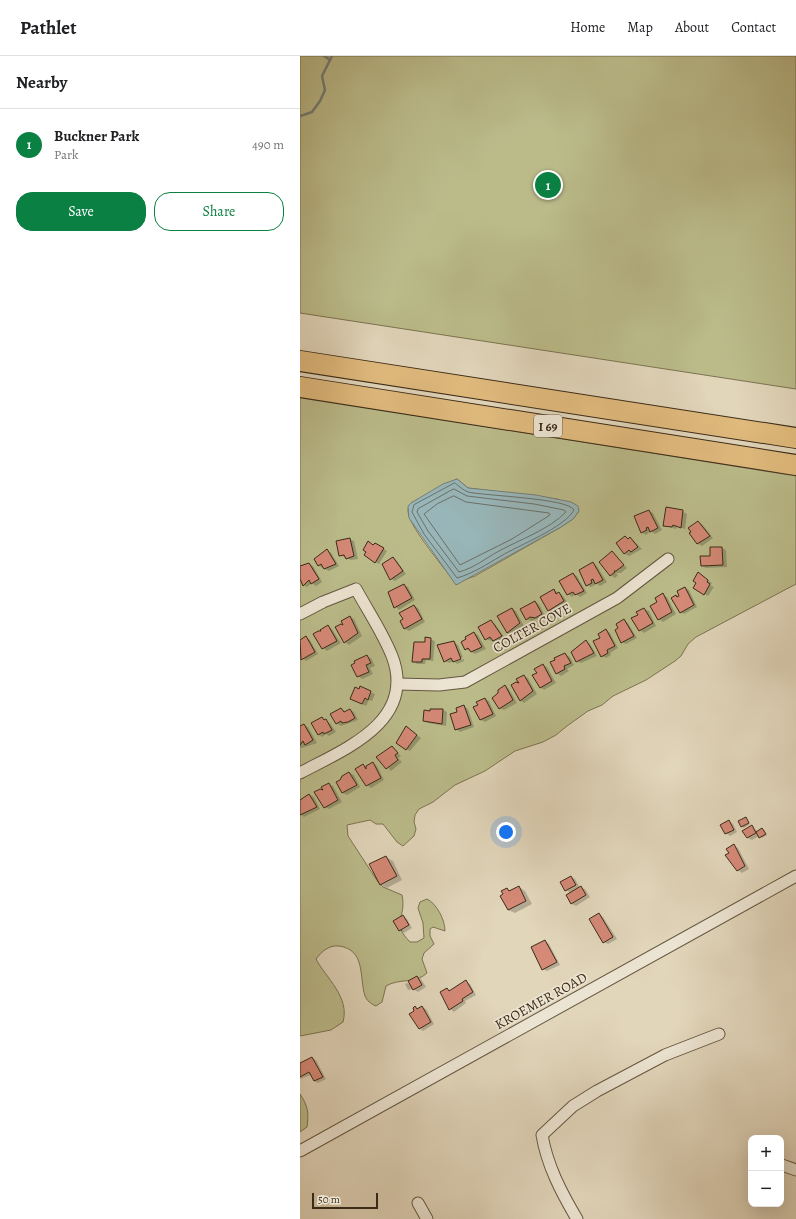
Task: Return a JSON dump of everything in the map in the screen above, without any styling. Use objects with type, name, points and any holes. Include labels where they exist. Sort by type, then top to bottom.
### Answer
[{"type":"highway","name":"I 69","points":[[300,361],[796,438]]},
{"type":"highway","name":"I 69","points":[[300,387],[796,465]]},
{"type":"street","name":"COLTER COVE","points":[[397,684],[439,685],[465,682],[617,598],[668,559]]},
{"type":"street","points":[[300,614],[323,602],[356,589],[392,655],[396,669],[397,684],[387,714],[372,732],[300,773]]},
{"type":"street","name":"KROEMER ROAD","points":[[300,1151],[796,876]]},
{"type":"street","points":[[577,1219],[559,1189],[544,1148],[542,1135],[572,1106],[597,1091],[665,1055],[719,1034]]},
{"type":"street","points":[[784,1166],[796,1170]]},
{"type":"street","points":[[418,1203],[426,1219]]},
{"type":"green space","points":[[300,56],[796,56],[796,389],[300,313]]},
{"type":"green space","points":[[300,397],[796,476],[796,584],[696,637],[688,644],[681,656],[675,661],[646,680],[613,696],[602,705],[588,711],[556,735],[543,742],[515,751],[485,771],[455,785],[433,802],[419,809],[415,815],[414,822],[416,829],[414,836],[403,846],[397,842],[383,824],[376,824],[370,820],[347,825],[348,836],[378,882],[383,887],[402,895],[403,909],[400,924],[404,935],[410,942],[417,942],[424,938],[423,923],[418,908],[420,902],[427,899],[431,901],[440,913],[444,922],[445,931],[433,927],[430,929],[430,936],[434,944],[424,953],[422,959],[427,973],[418,979],[396,982],[386,986],[382,1002],[376,1006],[369,1002],[365,996],[360,965],[354,953],[339,946],[332,946],[326,949],[316,959],[340,996],[343,1004],[343,1022],[331,1030],[300,1036]],"holes":[[[457,479],[468,488],[557,499],[579,511],[573,519],[561,527],[475,576],[461,581],[457,585],[414,527],[408,508],[411,503]]]},
{"type":"green space","points":[[300,1094],[305,1102],[308,1118],[307,1127],[300,1132]]},
{"type":"water","points":[[457,479],[468,488],[536,495],[571,502],[578,506],[579,511],[573,519],[561,527],[456,585],[409,518],[408,506],[443,484]]},
{"type":"building","points":[[666,507],[683,510],[681,528],[673,525],[672,527],[663,526]]},
{"type":"building","points":[[649,510],[658,528],[650,532],[648,527],[646,528],[647,530],[641,533],[634,516]]},
{"type":"building","points":[[698,521],[710,536],[697,544],[689,533],[691,532],[688,528]]},
{"type":"building","points":[[625,536],[628,539],[630,537],[638,547],[631,552],[629,550],[624,554],[616,543]]},
{"type":"building","points":[[350,538],[354,556],[346,559],[344,555],[339,556],[336,541]]},
{"type":"building","points":[[368,541],[373,545],[375,543],[384,548],[375,563],[364,555],[366,552],[363,550]]},
{"type":"building","points":[[710,547],[722,547],[723,565],[701,566],[700,556],[710,556]]},
{"type":"building","points":[[327,549],[336,564],[324,569],[321,564],[318,566],[314,559]]},
{"type":"building","points":[[612,551],[624,565],[614,571],[615,572],[610,576],[599,562]]},
{"type":"building","points":[[393,557],[403,571],[390,580],[382,564]]},
{"type":"building","points":[[593,562],[603,580],[595,584],[593,579],[591,580],[592,583],[586,586],[579,570]]},
{"type":"building","points":[[309,563],[319,579],[311,584],[309,580],[303,586],[300,579],[300,566]]},
{"type":"building","points":[[698,572],[708,580],[707,582],[710,584],[704,595],[693,588],[696,583],[693,581]]},
{"type":"building","points":[[573,573],[584,591],[575,595],[573,592],[567,595],[559,581]]},
{"type":"building","points":[[404,584],[412,598],[394,608],[388,592]]},
{"type":"building","points":[[685,587],[694,605],[680,613],[671,598],[676,595],[677,597],[679,596],[677,591]]},
{"type":"building","points":[[554,589],[556,594],[559,592],[564,601],[548,611],[540,597]]},
{"type":"building","points":[[663,593],[672,612],[658,620],[650,606],[657,602],[655,598]]},
{"type":"building","points":[[535,601],[542,614],[535,618],[530,617],[526,620],[520,609]]},
{"type":"building","points":[[414,605],[422,619],[404,629],[400,621],[403,619],[399,613]]},
{"type":"building","points":[[512,608],[520,623],[507,633],[497,616]]},
{"type":"building","points":[[644,608],[653,623],[639,631],[631,618],[638,615],[636,612]]},
{"type":"building","points":[[350,616],[358,633],[344,643],[335,627],[341,624],[343,625],[341,621]]},
{"type":"building","points":[[624,619],[634,636],[621,643],[615,630],[618,628],[616,624]]},
{"type":"building","points":[[491,620],[502,636],[493,641],[490,637],[485,640],[478,627]]},
{"type":"building","points":[[328,625],[337,641],[322,649],[313,634],[321,631],[320,630]]},
{"type":"building","points":[[606,629],[615,646],[607,650],[608,653],[601,657],[593,641],[600,638],[598,634]]},
{"type":"building","points":[[474,632],[482,647],[471,652],[468,648],[465,650],[461,642],[466,639],[465,637]]},
{"type":"building","points":[[306,636],[315,652],[301,660],[300,640]]},
{"type":"building","points":[[425,637],[431,638],[430,659],[422,659],[422,662],[412,662],[414,642],[425,642]]},
{"type":"building","points":[[586,640],[594,653],[576,662],[571,652]]},
{"type":"building","points":[[454,641],[461,659],[453,662],[451,658],[444,662],[437,645]]},
{"type":"building","points":[[565,653],[571,663],[564,666],[565,669],[556,674],[550,662],[555,660],[554,658]]},
{"type":"building","points":[[367,655],[371,663],[366,665],[369,672],[357,677],[351,665],[355,663],[354,661]]},
{"type":"building","points":[[543,664],[552,681],[540,688],[532,675],[537,673],[534,669]]},
{"type":"building","points":[[524,675],[533,691],[520,701],[511,685],[516,682],[519,683],[516,679]]},
{"type":"building","points":[[505,685],[513,700],[499,709],[492,698],[498,693],[498,690]]},
{"type":"building","points":[[360,686],[371,691],[368,700],[365,698],[362,704],[350,699],[355,687],[359,689]]},
{"type":"building","points":[[485,698],[493,714],[480,720],[473,707],[478,705],[476,702]]},
{"type":"building","points":[[464,705],[471,725],[455,730],[450,714],[457,712],[456,708]]},
{"type":"building","points":[[341,708],[344,712],[350,709],[355,718],[348,722],[342,723],[341,721],[336,724],[330,714]]},
{"type":"building","points":[[430,709],[443,709],[442,724],[423,721],[424,710],[430,711]]},
{"type":"building","points":[[322,717],[324,720],[326,719],[332,730],[318,735],[311,723]]},
{"type":"building","points":[[304,724],[313,740],[305,745],[303,741],[300,745],[300,726]]},
{"type":"building","points":[[406,726],[417,735],[406,750],[396,743]]},
{"type":"building","points":[[392,746],[398,753],[395,755],[398,760],[386,769],[376,757]]},
{"type":"building","points":[[373,762],[381,778],[366,786],[355,769],[363,764],[366,769],[366,766]]},
{"type":"building","points":[[349,772],[357,785],[342,793],[336,782]]},
{"type":"building","points":[[329,783],[338,800],[324,808],[314,792],[320,789],[323,790],[321,787]]},
{"type":"building","points":[[309,794],[317,807],[300,815],[300,800]]},
{"type":"building","points":[[746,817],[749,823],[741,827],[738,821]]},
{"type":"building","points":[[729,820],[734,830],[725,834],[720,825]]},
{"type":"building","points":[[752,825],[756,833],[747,838],[742,831]]},
{"type":"building","points":[[762,828],[766,834],[759,838],[756,832]]},
{"type":"building","points":[[734,844],[745,866],[737,871],[725,855],[729,853],[726,849]]},
{"type":"building","points":[[386,856],[397,876],[380,885],[369,864]]},
{"type":"building","points":[[571,876],[576,885],[565,891],[560,882]]},
{"type":"building","points":[[519,886],[526,901],[508,910],[500,896],[503,894],[501,891],[507,888],[509,891]]},
{"type":"building","points":[[581,886],[586,895],[571,904],[566,895]]},
{"type":"building","points":[[599,913],[613,937],[603,943],[589,919]]},
{"type":"building","points":[[403,915],[409,925],[399,931],[393,921]]},
{"type":"building","points":[[545,940],[557,962],[542,970],[531,947]]},
{"type":"building","points":[[417,976],[422,985],[413,990],[408,981]]},
{"type":"building","points":[[466,980],[473,992],[449,1010],[440,992],[447,988],[449,991]]},
{"type":"building","points":[[415,1006],[417,1009],[422,1006],[431,1022],[419,1029],[409,1014],[414,1011],[413,1008]]},
{"type":"building","points":[[312,1057],[323,1077],[314,1081],[309,1072],[300,1077],[300,1063]]},
{"type":"waterway","points":[[324,56],[330,60]]},
{"type":"waterway","points":[[300,116],[312,112],[320,101],[325,90],[322,76],[332,56]]},
{"type":"place","name":"Buckner Park","points":[[548,185]]}]
